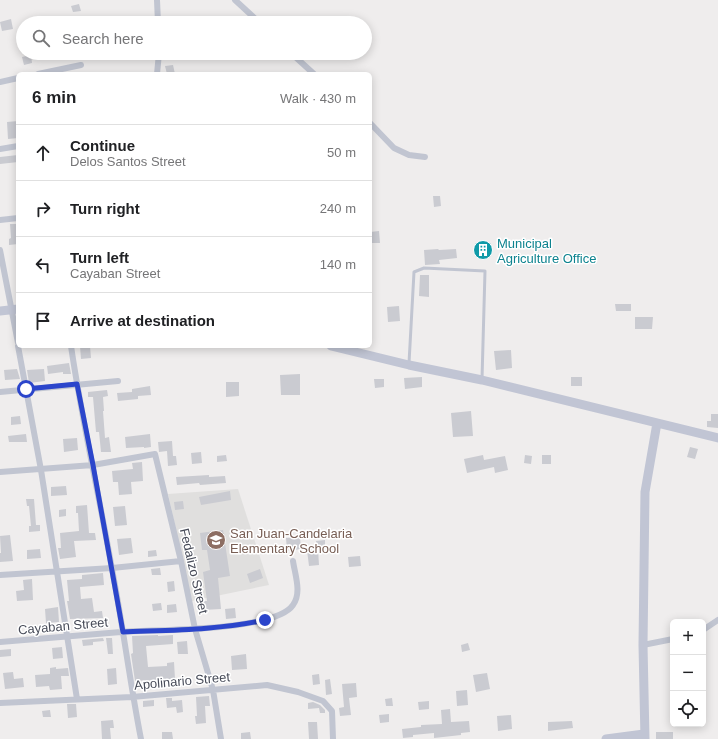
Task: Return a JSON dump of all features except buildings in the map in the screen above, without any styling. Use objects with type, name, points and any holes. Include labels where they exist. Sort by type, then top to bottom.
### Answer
[{"type":"street","points":[[157,0],[158,16]]},
{"type":"street","points":[[235,0],[252,16]]},
{"type":"street","points":[[157,72],[158,60]]},
{"type":"street","points":[[299,60],[312,72]]},
{"type":"street","points":[[48,72],[81,65]]},
{"type":"street","points":[[0,82],[16,78]]},
{"type":"street","points":[[372,125],[394,148],[409,155],[425,157]]},
{"type":"street","points":[[0,149],[16,146]]},
{"type":"street","points":[[0,220],[16,218]]},
{"type":"street","points":[[0,250],[15,310],[16,322]]},
{"type":"street","points":[[0,311],[15,310]]},
{"type":"street","points":[[19,348],[41,470],[78,699]]},
{"type":"street","points":[[71,348],[112,568],[132,697],[141,739]]},
{"type":"street","points":[[340,348],[409,365],[482,380],[718,438]]},
{"type":"street","points":[[0,392],[118,381]]},
{"type":"street","points":[[606,739],[644,737],[643,645],[645,492],[657,423]]},
{"type":"street","name":"Fedalizo Street","points":[[93,465],[155,454],[181,561],[195,629],[213,690],[221,739]]},
{"type":"street","points":[[0,472],[93,465]]},
{"type":"street","points":[[0,575],[112,568],[181,561]]},
{"type":"street","name":"Cayaban Street","points":[[0,642],[123,632],[195,629],[246,624],[259,621],[281,614],[293,607],[298,596],[293,561]]},
{"type":"street","points":[[706,628],[718,620]]},
{"type":"street","points":[[643,645],[670,640]]},
{"type":"street","name":"Apolinario Street","points":[[0,703],[132,697],[267,685],[298,692],[323,701],[332,711],[333,739]]},
{"type":"lane","points":[[409,365],[414,272],[424,268],[485,272],[482,380]]},
{"type":"shaded area","name":"San Juan-Candelaria Elementary School","points":[[238,489],[269,585],[192,601],[168,494]]},
{"type":"place","name":"Municipal Agriculture Office","points":[[483,250]]},
{"type":"place","name":"San Juan-Candelaria Elementary School","points":[[216,540]]},
{"type":"route","points":[[26,389],[77,384],[123,632],[195,629],[246,624],[265,620]]}]
